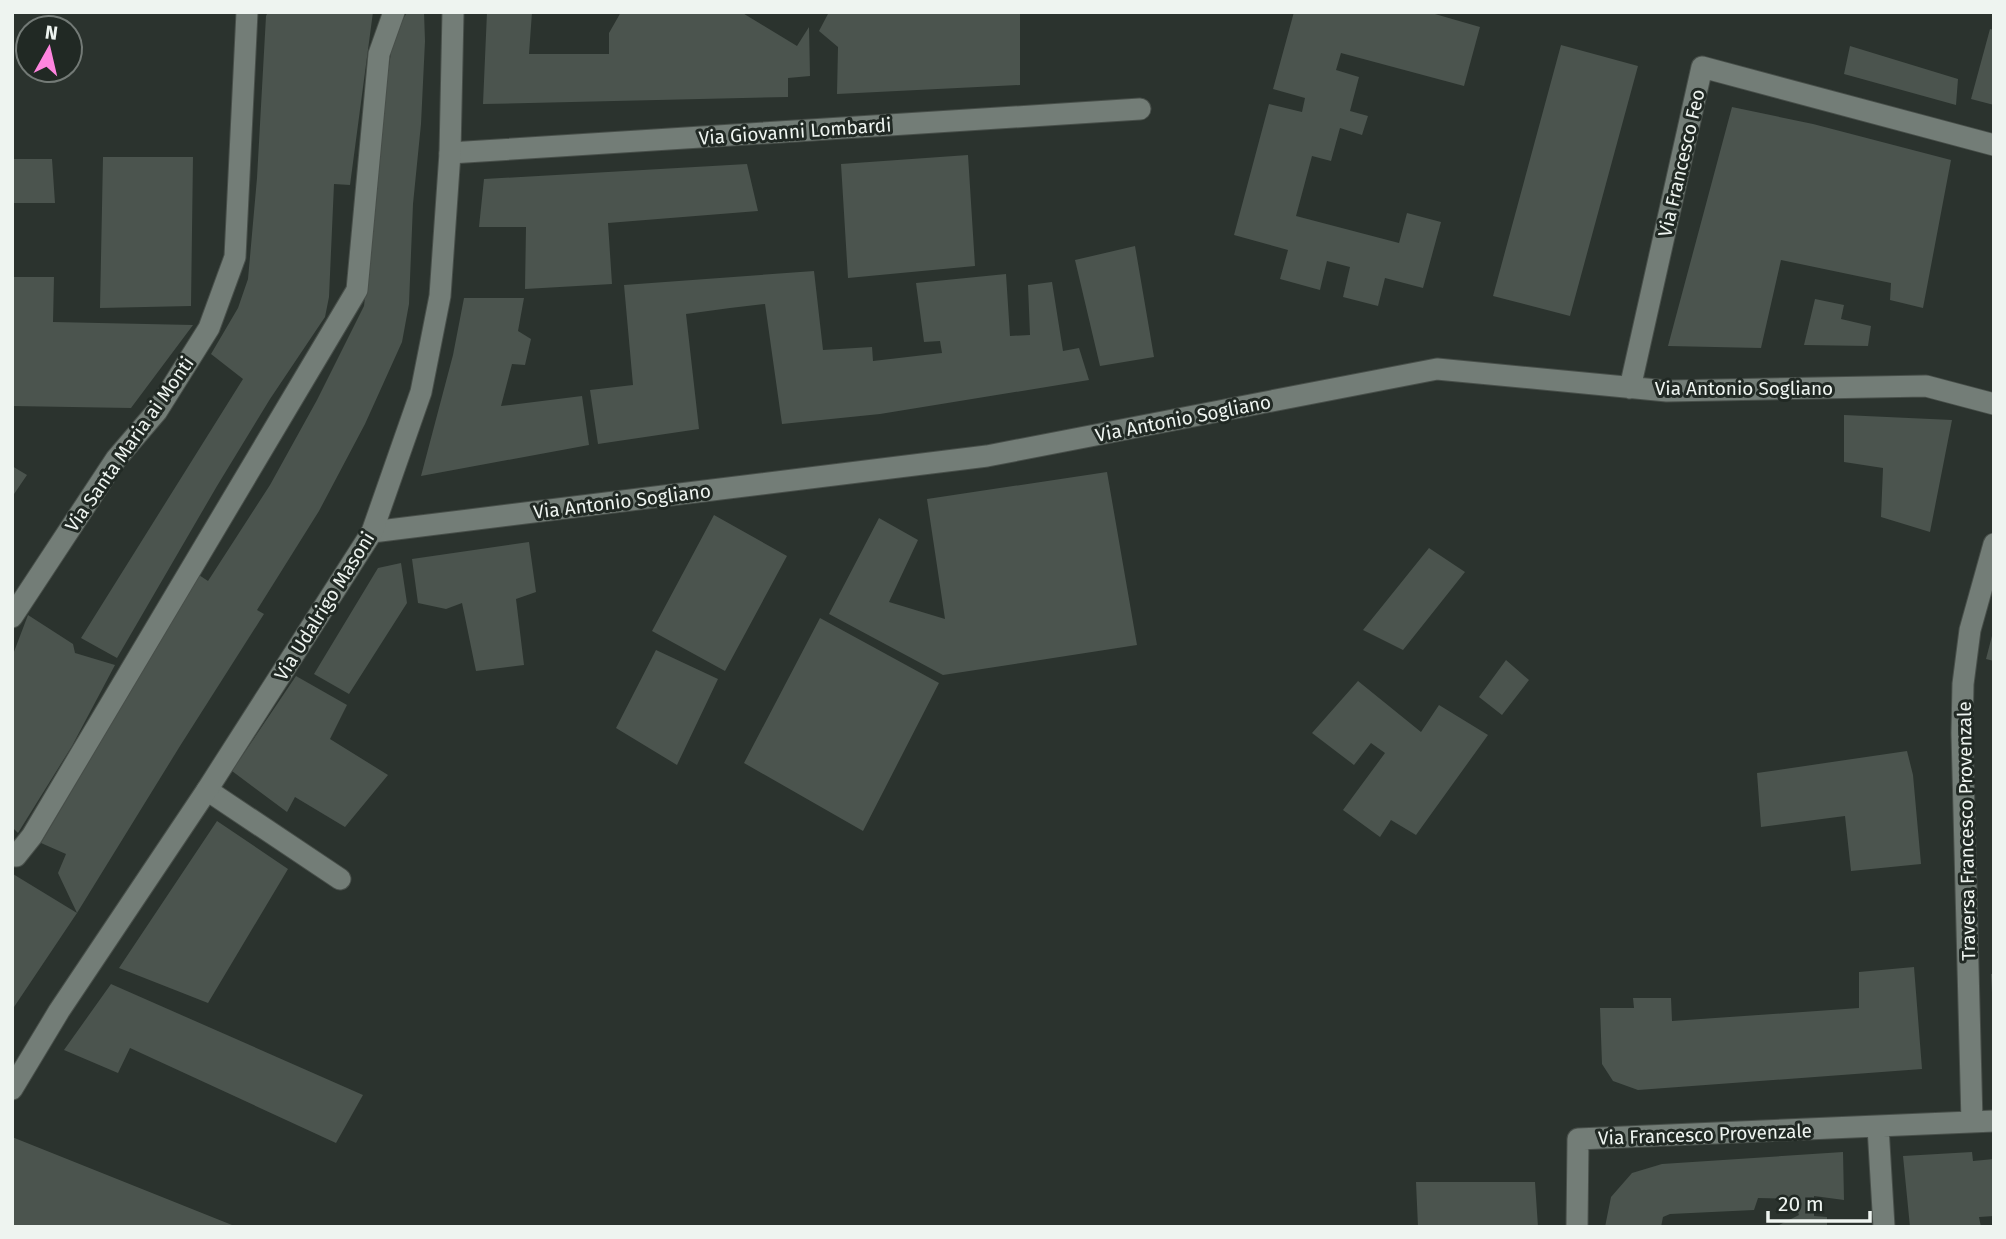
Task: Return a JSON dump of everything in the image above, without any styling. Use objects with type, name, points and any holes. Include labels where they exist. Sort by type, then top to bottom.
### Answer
[{"type":"street","name":"Via Santa Maria ai Monti","points":[[12,617],[116,459],[157,411],[209,328],[235,257],[247,12]]},
{"type":"street","points":[[12,855],[16,856],[38,827],[358,290],[379,54],[394,12]]},
{"type":"street","name":"Via Udalrigo Masoni","points":[[12,1089],[59,1011],[207,790],[372,532],[424,378],[440,296],[450,153],[453,12]]},
{"type":"street","name":"Via Francesco Feo","points":[[1630,388],[1702,68],[1994,145]]},
{"type":"street","name":"Via Giovanni Lombardi","points":[[450,153],[1140,109]]},
{"type":"street","name":"Via Antonio Sogliano","points":[[372,532],[987,456],[1437,369],[1667,391],[1926,386],[1994,404]]},
{"type":"street","name":"Traversa Francesco Provenzale","points":[[1972,1122],[1963,696],[1970,630],[1994,544]]},
{"type":"street","points":[[207,790],[340,879]]},
{"type":"street","name":"Via Francesco Provenzale","points":[[1577,1227],[1577,1139],[1994,1121]]},
{"type":"street","points":[[1878,1127],[1884,1227]]},
{"type":"building","points":[[268,12],[373,12],[350,185],[334,184],[329,297],[325,317],[270,399],[117,658],[81,638],[243,379],[211,354],[238,308],[248,279]]},
{"type":"building","points":[[407,12],[424,12],[425,41],[409,304],[402,342],[365,424],[319,511],[257,610],[264,614],[77,913],[58,873],[66,854],[41,843],[199,575],[208,581],[270,485],[364,306],[376,204],[381,122],[393,38]]},
{"type":"building","points":[[487,12],[532,12],[529,54],[609,54],[609,33],[621,12],[741,12],[797,46],[809,27],[810,76],[788,78],[788,97],[483,104]]},
{"type":"building","points":[[829,12],[1020,12],[1020,85],[837,94],[838,47],[819,31]]},
{"type":"building","points":[[1294,12],[1428,12],[1480,27],[1464,86],[1341,53],[1336,70],[1359,77],[1350,111],[1368,116],[1362,135],[1340,128],[1331,161],[1312,156],[1296,216],[1399,243],[1407,213],[1441,222],[1423,288],[1385,278],[1378,306],[1343,297],[1350,267],[1327,261],[1320,290],[1280,279],[1288,250],[1234,235],[1269,104],[1302,112],[1305,98],[1273,89]]},
{"type":"building","points":[[1990,29],[1994,30],[1994,105],[1971,99]]},
{"type":"building","points":[[1561,45],[1638,66],[1570,316],[1493,296]]},
{"type":"building","points":[[1850,46],[1958,79],[1956,105],[1844,74]]},
{"type":"building","points":[[1732,107],[1813,124],[1951,160],[1923,308],[1890,300],[1891,283],[1781,260],[1761,348],[1668,346]]},
{"type":"building","points":[[968,155],[975,266],[848,278],[841,164]]},
{"type":"building","points":[[103,157],[193,157],[191,306],[100,308]]},
{"type":"building","points":[[12,159],[52,159],[55,203],[12,203]]},
{"type":"building","points":[[747,164],[758,211],[608,223],[612,284],[525,289],[526,227],[479,227],[484,179]]},
{"type":"building","points":[[1135,246],[1154,357],[1100,366],[1075,260]]},
{"type":"building","points":[[814,271],[823,350],[872,347],[873,361],[942,353],[940,341],[924,342],[916,283],[1006,274],[1010,336],[1030,335],[1028,285],[1052,282],[1063,351],[1079,348],[1089,380],[880,414],[782,424],[765,304],[730,308],[686,314],[699,429],[598,444],[590,390],[633,385],[624,285]]},
{"type":"building","points":[[12,277],[54,277],[53,322],[193,325],[131,408],[12,406]]},
{"type":"building","points":[[464,298],[524,298],[518,331],[531,339],[525,365],[512,364],[501,406],[582,396],[589,445],[421,476],[453,355]]},
{"type":"building","points":[[1815,299],[1844,305],[1841,319],[1871,326],[1868,346],[1804,345]]},
{"type":"building","points":[[1844,415],[1952,420],[1930,532],[1881,517],[1883,468],[1844,462]]},
{"type":"building","points":[[12,466],[27,475],[12,497]]},
{"type":"building","points":[[1107,472],[1137,645],[943,675],[829,614],[879,518],[918,540],[889,602],[945,619],[927,499]]},
{"type":"building","points":[[714,515],[787,556],[725,671],[652,631]]},
{"type":"building","points":[[529,542],[536,592],[516,599],[524,665],[476,671],[462,603],[446,609],[418,603],[412,559]]},
{"type":"building","points":[[1429,548],[1465,572],[1403,650],[1363,630]]},
{"type":"building","points":[[401,563],[407,603],[349,694],[314,674],[378,568]]},
{"type":"building","points":[[28,615],[73,644],[75,653],[115,665],[72,746],[18,833],[12,827],[12,657]]},
{"type":"building","points":[[820,618],[939,683],[863,831],[744,763]]},
{"type":"building","points":[[1994,632],[1994,661],[1986,659]]},
{"type":"building","points":[[656,650],[718,679],[677,765],[616,728]]},
{"type":"building","points":[[1506,660],[1529,680],[1502,715],[1479,697]]},
{"type":"building","points":[[296,676],[347,705],[330,739],[388,775],[345,827],[295,797],[287,812],[232,771]]},
{"type":"building","points":[[1358,681],[1421,732],[1439,705],[1488,735],[1416,835],[1391,820],[1380,837],[1343,810],[1385,753],[1371,743],[1354,765],[1312,733]]},
{"type":"building","points":[[1907,751],[1913,775],[1921,864],[1851,871],[1845,816],[1761,827],[1757,773]]},
{"type":"building","points":[[217,821],[288,869],[208,1003],[119,968]]},
{"type":"building","points":[[13,874],[77,913],[12,1010],[12,878]]},
{"type":"building","points":[[1914,967],[1922,1069],[1638,1090],[1613,1081],[1602,1064],[1600,1008],[1634,1008],[1633,998],[1671,998],[1672,1021],[1859,1008],[1859,972]]},
{"type":"building","points":[[1991,974],[1994,974],[1994,993],[1992,993]]},
{"type":"building","points":[[111,984],[363,1095],[336,1143],[130,1048],[118,1073],[64,1050]]},
{"type":"building","points":[[12,1137],[237,1227],[12,1227]]},
{"type":"building","points":[[1843,1152],[1844,1200],[1814,1196],[1814,1216],[1827,1217],[1827,1227],[1775,1227],[1799,1215],[1794,1199],[1758,1198],[1754,1210],[1670,1214],[1663,1217],[1661,1227],[1605,1227],[1611,1197],[1632,1173],[1662,1164]]},
{"type":"building","points":[[1972,1152],[1973,1161],[1994,1159],[1994,1216],[1979,1217],[1981,1227],[1910,1227],[1903,1156]]},
{"type":"building","points":[[1416,1182],[1535,1182],[1538,1227],[1418,1227]]}]
